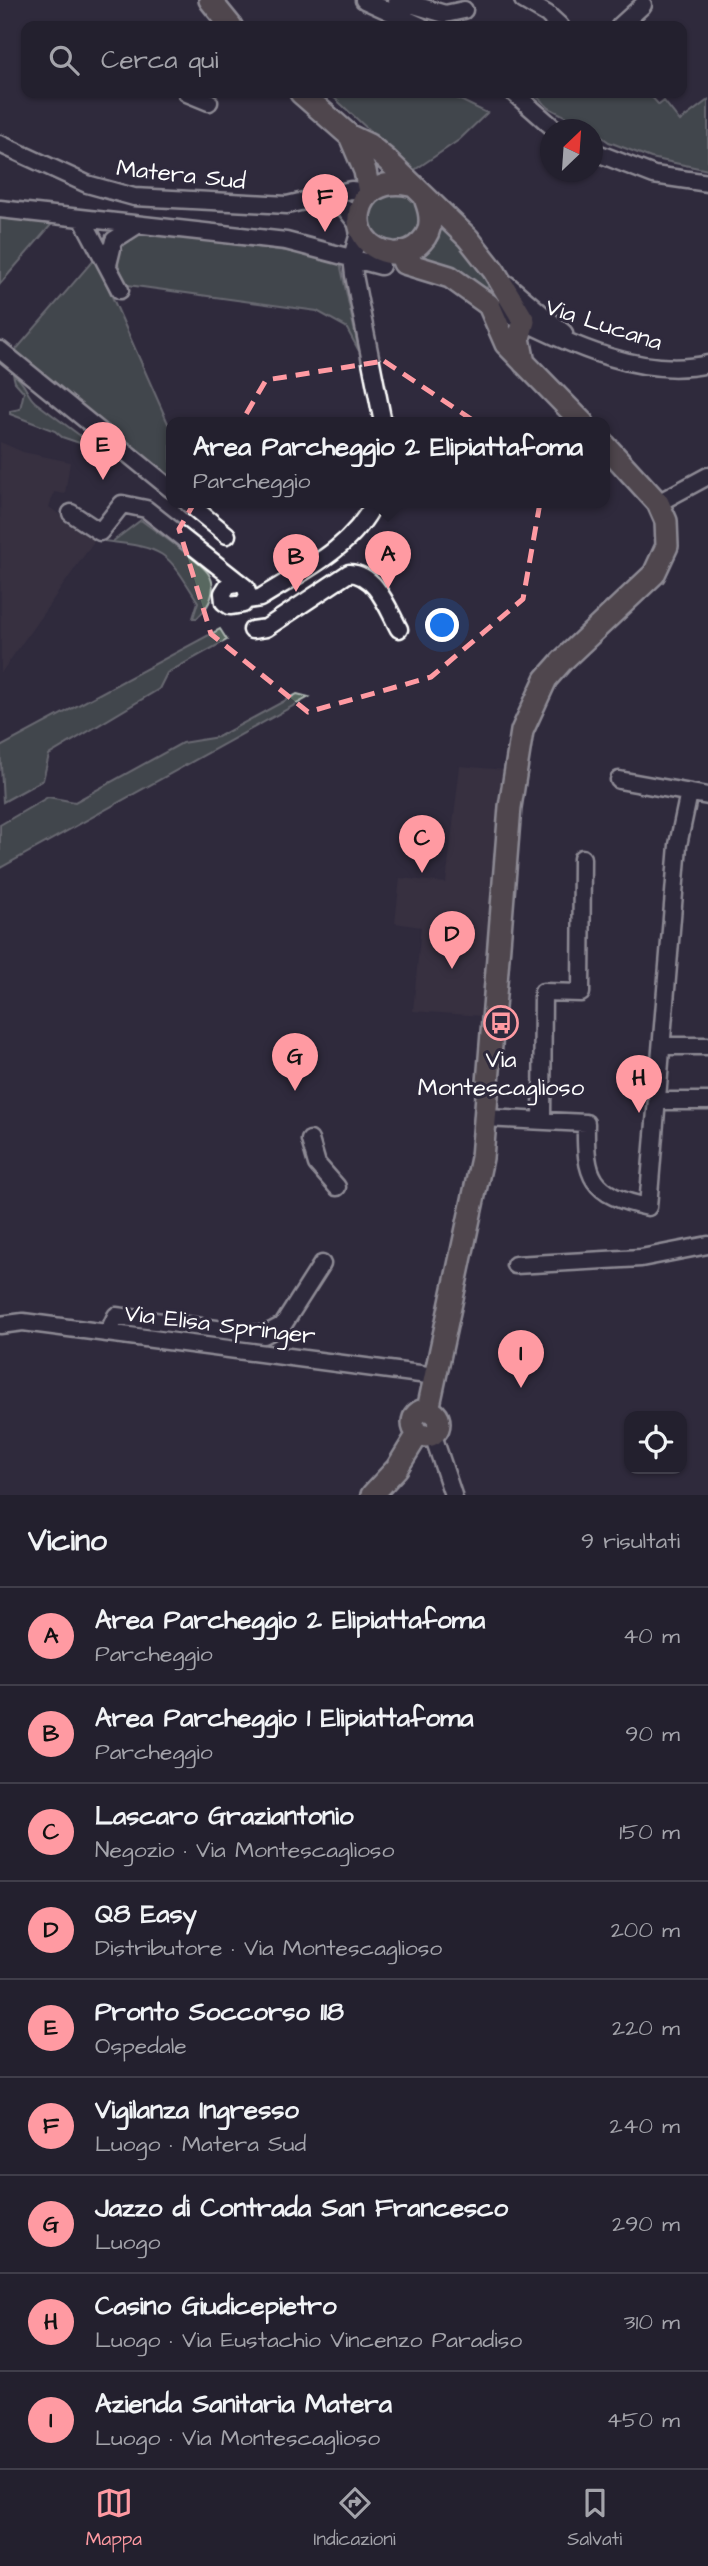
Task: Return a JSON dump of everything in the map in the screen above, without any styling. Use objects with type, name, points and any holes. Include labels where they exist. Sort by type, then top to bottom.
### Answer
[{"type":"main road","points":[[210,0],[227,21]]},
{"type":"main road","points":[[307,98],[350,136],[378,153],[468,238],[494,271],[524,321],[519,338],[524,363]]},
{"type":"main road","points":[[350,136],[365,171],[369,192],[359,212],[360,228],[370,244],[404,263],[450,278],[489,305],[506,344],[577,417]]},
{"type":"main road","points":[[369,192],[395,182],[410,186]]},
{"type":"main road","points":[[393,258],[415,248],[425,237],[430,219],[426,201]]},
{"type":"main road","points":[[372,1495],[426,1434],[439,1428],[439,1419],[428,1410],[475,1194],[485,1118],[510,807],[522,731],[546,679],[654,575],[663,559],[668,537],[666,521],[659,503],[610,450]]},
{"type":"street","points":[[364,0],[410,21]]},
{"type":"street","points":[[397,0],[445,14],[467,5]]},
{"type":"street","points":[[523,0],[556,21]]},
{"type":"street","points":[[625,21],[643,5]]},
{"type":"street","points":[[199,98],[209,102]]},
{"type":"street","points":[[522,98],[544,119]]},
{"type":"street","name":"Matera Sud","points":[[0,144],[87,184],[134,197],[287,205],[324,199],[351,190],[369,192]]},
{"type":"street","points":[[603,155],[654,175],[708,183]]},
{"type":"street","points":[[324,199],[345,208],[360,228],[352,257],[382,417]]},
{"type":"street","points":[[0,209],[286,241],[352,257],[393,258]]},
{"type":"street","points":[[83,220],[120,290]]},
{"type":"street","points":[[108,265],[114,240],[120,233],[138,225]]},
{"type":"street","points":[[358,287],[393,258]]},
{"type":"street","points":[[494,271],[553,325],[587,347]]},
{"type":"street","name":"Via Lucana","points":[[489,305],[587,347],[658,368],[708,364]]},
{"type":"street","points":[[0,349],[166,485]]},
{"type":"street","points":[[659,503],[708,476]]},
{"type":"street","points":[[71,513],[100,532],[122,504],[135,504],[146,509],[197,550],[239,595],[247,626],[252,630],[266,628],[349,573],[361,573],[372,583],[399,629]]},
{"type":"street","points":[[194,508],[227,535]]},
{"type":"street","points":[[239,595],[260,598],[341,546],[358,529],[371,508]]},
{"type":"street","points":[[619,780],[708,796]]},
{"type":"street","points":[[485,1118],[586,1123],[586,1164],[594,1183],[614,1196],[648,1207],[678,845],[689,793]]},
{"type":"street","points":[[542,1121],[543,992],[581,993],[582,858]]},
{"type":"street","points":[[663,1046],[708,1046]]},
{"type":"street","points":[[658,1101],[708,1101]]},
{"type":"street","points":[[310,1140],[317,1164],[337,1188]]},
{"type":"street","points":[[515,1265],[641,1258],[708,1245]]},
{"type":"street","points":[[108,1333],[110,1322],[116,1317],[264,1335],[283,1325],[322,1264]]},
{"type":"street","name":"Via Elisa Springer","points":[[0,1325],[23,1322],[435,1376]]},
{"type":"street","points":[[426,1434],[453,1495]]},
{"type":"highlighted area","points":[[384,361],[546,469],[523,599],[431,677],[308,712],[211,634],[179,529],[266,380]]},
{"type":"shaded area","points":[[0,442],[23,452],[70,462],[65,494],[54,492],[49,507],[95,540],[1,673]]},
{"type":"shaded area","points":[[460,766],[505,770],[482,1016],[413,1011],[421,927],[395,923],[400,878],[446,883]]},
{"type":"green space","points":[[334,98],[456,98],[487,113],[459,140],[413,171]]},
{"type":"green space","points":[[538,98],[653,98],[659,105],[664,101],[680,121],[708,100],[708,170],[651,158],[609,142],[603,138],[603,119],[570,119],[549,108]]},
{"type":"green space","points":[[395,189],[415,198],[423,220],[412,240],[390,245],[370,231],[368,207]]},
{"type":"green space","points":[[0,212],[57,218],[0,284]]},
{"type":"green space","points":[[439,219],[491,280],[488,287],[482,290],[413,257]]},
{"type":"green space","points":[[134,231],[331,257],[340,263],[359,351],[346,327],[317,311],[128,285],[117,256],[122,244]]},
{"type":"green space","points":[[95,258],[166,419],[166,474],[14,352]]},
{"type":"green space","points":[[13,374],[35,402],[82,437],[90,436],[107,447],[106,452],[62,437],[55,431],[10,414],[10,411],[20,409],[24,392],[15,382]]},
{"type":"green space","points":[[141,520],[208,573],[213,591],[205,609],[197,618],[193,618],[198,602],[178,572],[162,555],[140,546],[112,542]]},
{"type":"green space","points":[[220,629],[227,640],[167,673],[159,689],[49,755],[43,780],[3,802],[0,747]]},
{"type":"green space","points":[[297,694],[309,697],[0,868],[0,825],[48,797],[75,802],[182,743],[218,737]]},
{"type":"place","name":"Vigilanza Ingresso","points":[[325,232]]},
{"type":"place","name":"Pronto Soccorso 118","points":[[103,480]]},
{"type":"place","name":"Area Parcheggio 2 Elipiattafoma","points":[[388,589]]},
{"type":"place","name":"Area Parcheggio 1 Elipiattafoma","points":[[296,592]]},
{"type":"place","name":"Lascaro Graziantonio","points":[[422,873]]},
{"type":"place","name":"Q8 Easy","points":[[452,969]]},
{"type":"place","name":"Via Montescaglioso","points":[[501,1023]]},
{"type":"place","name":"Jazzo di Contrada San Francesco","points":[[295,1091]]},
{"type":"place","name":"Casino Giudicepietro","points":[[639,1113]]},
{"type":"place","name":"Azienda Sanitaria Matera","points":[[521,1388]]}]
